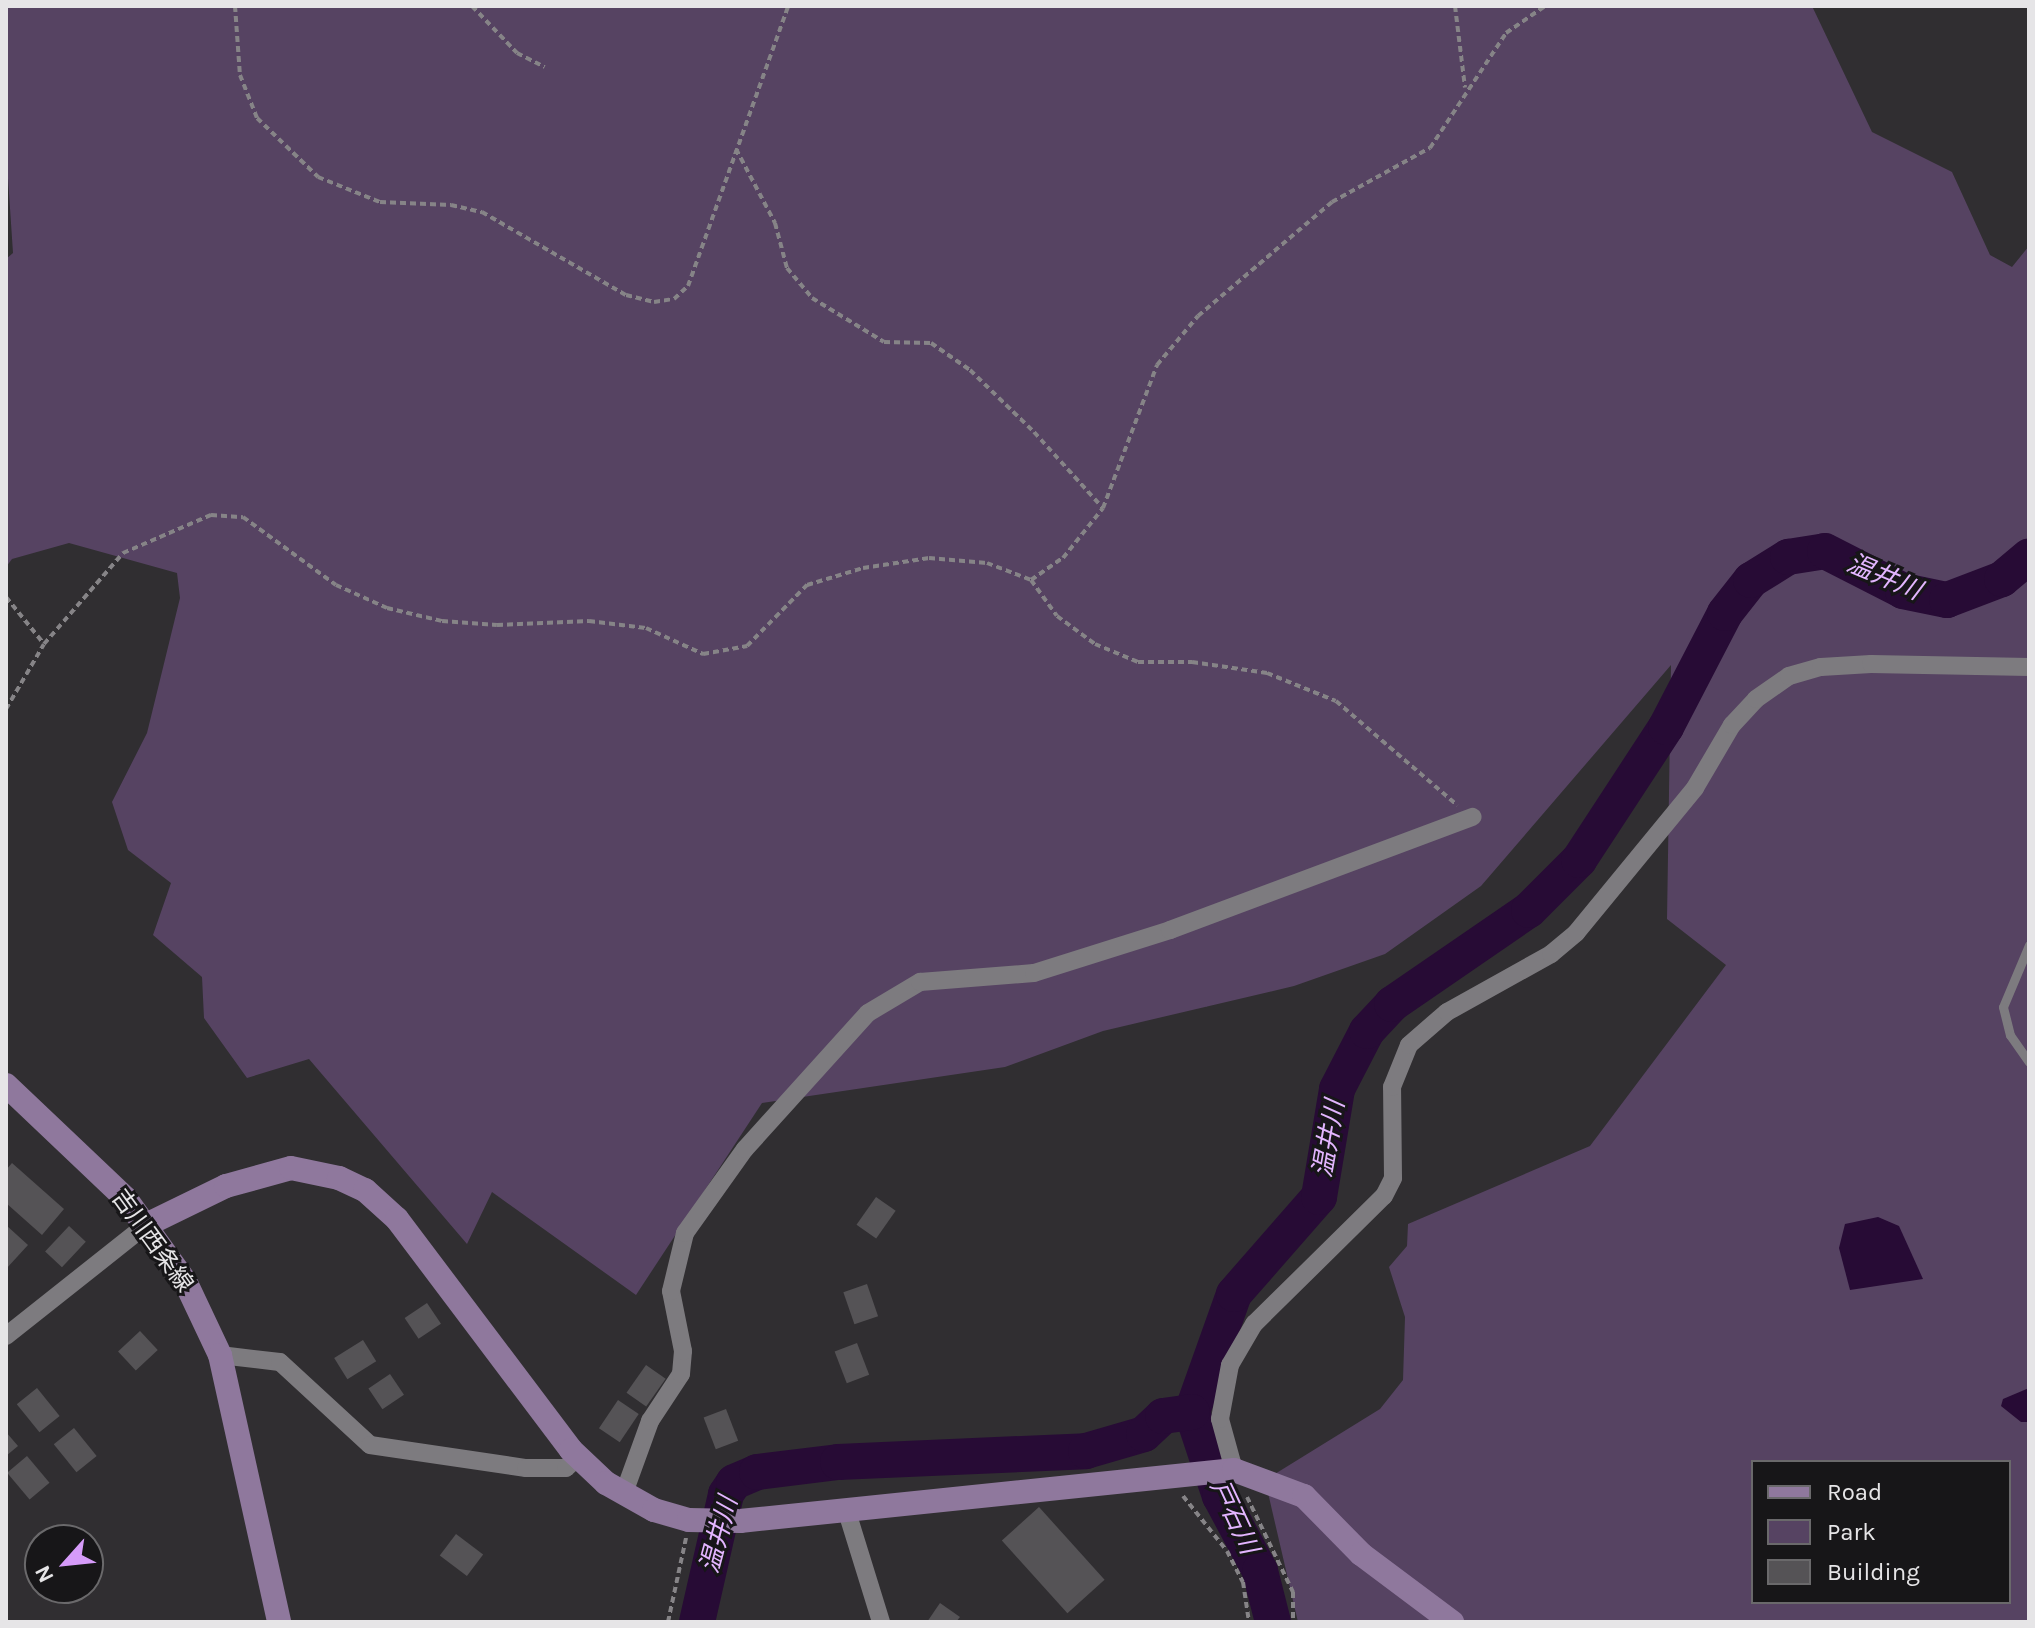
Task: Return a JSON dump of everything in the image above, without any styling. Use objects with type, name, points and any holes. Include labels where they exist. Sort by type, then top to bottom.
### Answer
[{"type":"street","points":[[1234,1470],[1220,1419],[1230,1365],[1254,1324],[1384,1196],[1393,1178],[1392,1087],[1409,1045],[1447,1012],[1551,954],[1576,933],[1695,788],[1732,725],[1756,699],[1789,676],[1871,664],[2029,667]]},
{"type":"street","points":[[624,1493],[650,1421],[681,1374],[683,1351],[671,1291],[685,1233],[745,1149],[868,1013],[920,982],[1034,973],[1170,930],[1473,817]]},
{"type":"street","name":"吉川西条線","points":[[6,1085],[126,1199],[185,1281],[220,1355],[279,1622]]},
{"type":"street","points":[[6,1336],[146,1225],[226,1186],[291,1168],[339,1178],[365,1190],[397,1219],[578,1457],[624,1493],[654,1510],[693,1520],[740,1521],[847,1512],[1178,1472],[1234,1470],[1304,1496],[1361,1554],[1452,1622]]},
{"type":"street","points":[[220,1355],[280,1362],[370,1445],[526,1468],[566,1468],[578,1457]]},
{"type":"street","points":[[847,1512],[881,1622]]},
{"type":"lane","points":[[2029,945],[2003,1007],[2010,1035],[2029,1062]]},
{"type":"path","points":[[235,6],[240,75],[257,118],[318,177],[380,202],[451,205],[482,212],[626,295],[654,302],[674,299],[688,286],[788,6]]},
{"type":"path","points":[[472,6],[517,53],[545,67]]},
{"type":"path","points":[[1455,6],[1465,89]]},
{"type":"path","points":[[1031,580],[1072,550],[1103,508],[1157,365],[1178,338],[1332,202],[1430,148],[1452,120],[1465,89],[1506,33],[1545,6]]},
{"type":"path","points":[[736,149],[775,223],[787,268],[812,298],[884,342],[931,343],[970,370],[1103,508]]},
{"type":"path","points":[[6,709],[44,644],[123,553],[211,515],[243,517],[336,585],[387,608],[442,621],[497,625],[589,621],[646,628],[703,654],[747,646],[807,585],[863,568],[929,558],[987,563],[1031,580],[1057,616],[1095,644],[1138,662],[1192,662],[1267,673],[1336,701],[1400,761],[1473,817]]},
{"type":"path","points":[[6,597],[44,644]]},
{"type":"path","points":[[1234,1470],[1293,1592],[1293,1622]]},
{"type":"path","points":[[1178,1472],[1177,1490],[1232,1561],[1250,1607],[1249,1622]]},
{"type":"path","points":[[668,1622],[693,1520]]},
{"type":"green space","points":[[6,6],[1812,6],[1872,132],[1952,172],[1990,255],[2012,267],[2029,246],[2029,1622],[1298,1622],[1265,1480],[1380,1409],[1403,1380],[1405,1317],[1389,1267],[1407,1246],[1408,1224],[1590,1146],[1726,965],[1667,919],[1671,665],[1481,886],[1385,954],[1294,986],[1103,1031],[1005,1067],[762,1103],[636,1295],[492,1192],[467,1244],[309,1059],[247,1078],[204,1018],[202,977],[153,935],[171,883],[128,850],[112,802],[147,733],[180,598],[177,573],[69,543],[12,559],[6,567],[6,259],[13,253],[6,148]]},
{"type":"shaded area","points":[[1878,1217],[1899,1226],[1923,1279],[1850,1290],[1839,1248],[1845,1224]]},
{"type":"shaded area","points":[[2029,1388],[2029,1422],[2021,1422],[2001,1406],[2003,1399]]},
{"type":"building","points":[[12,1163],[64,1209],[42,1235],[6,1203],[6,1170]]},
{"type":"building","points":[[876,1197],[896,1211],[876,1239],[856,1225]]},
{"type":"building","points":[[6,1225],[28,1245],[6,1269]]},
{"type":"building","points":[[69,1226],[86,1242],[62,1267],[45,1252]]},
{"type":"building","points":[[867,1284],[878,1316],[854,1324],[843,1292]]},
{"type":"building","points":[[427,1303],[441,1324],[419,1339],[405,1318]]},
{"type":"building","points":[[140,1331],[158,1350],[136,1370],[118,1351]]},
{"type":"building","points":[[363,1340],[376,1361],[347,1379],[334,1358]]},
{"type":"building","points":[[857,1343],[869,1375],[847,1383],[835,1352]]},
{"type":"building","points":[[646,1365],[666,1379],[646,1407],[626,1393]]},
{"type":"building","points":[[390,1374],[404,1395],[382,1409],[368,1389]]},
{"type":"building","points":[[37,1388],[60,1416],[39,1432],[17,1404]]},
{"type":"building","points":[[618,1400],[639,1414],[620,1442],[599,1428]]},
{"type":"building","points":[[726,1409],[738,1441],[716,1449],[704,1418]]},
{"type":"building","points":[[74,1428],[97,1456],[76,1472],[54,1444]]},
{"type":"building","points":[[6,1432],[18,1446],[6,1456]]},
{"type":"building","points":[[27,1456],[49,1483],[30,1500],[7,1473]]},
{"type":"building","points":[[1039,1507],[1105,1580],[1067,1613],[1002,1540]]},
{"type":"building","points":[[456,1534],[483,1554],[467,1576],[440,1556]]},
{"type":"building","points":[[940,1603],[960,1617],[956,1622],[927,1622]]},
{"type":"waterway","name":"温井川","points":[[1192,1412],[1234,1294],[1319,1197],[1337,1089],[1367,1031],[1392,1004],[1529,910],[1579,860],[1666,727],[1725,613],[1751,580],[1788,557],[1825,551],[1903,591],[1947,600],[2002,579],[2029,556]]},
{"type":"waterway","name":"戸石川","points":[[1192,1412],[1220,1496],[1260,1571],[1273,1622]]},
{"type":"waterway","name":"温井川","points":[[697,1622],[726,1494],[734,1482],[757,1472],[838,1462],[1086,1451],[1144,1434],[1163,1416],[1192,1412]]}]
